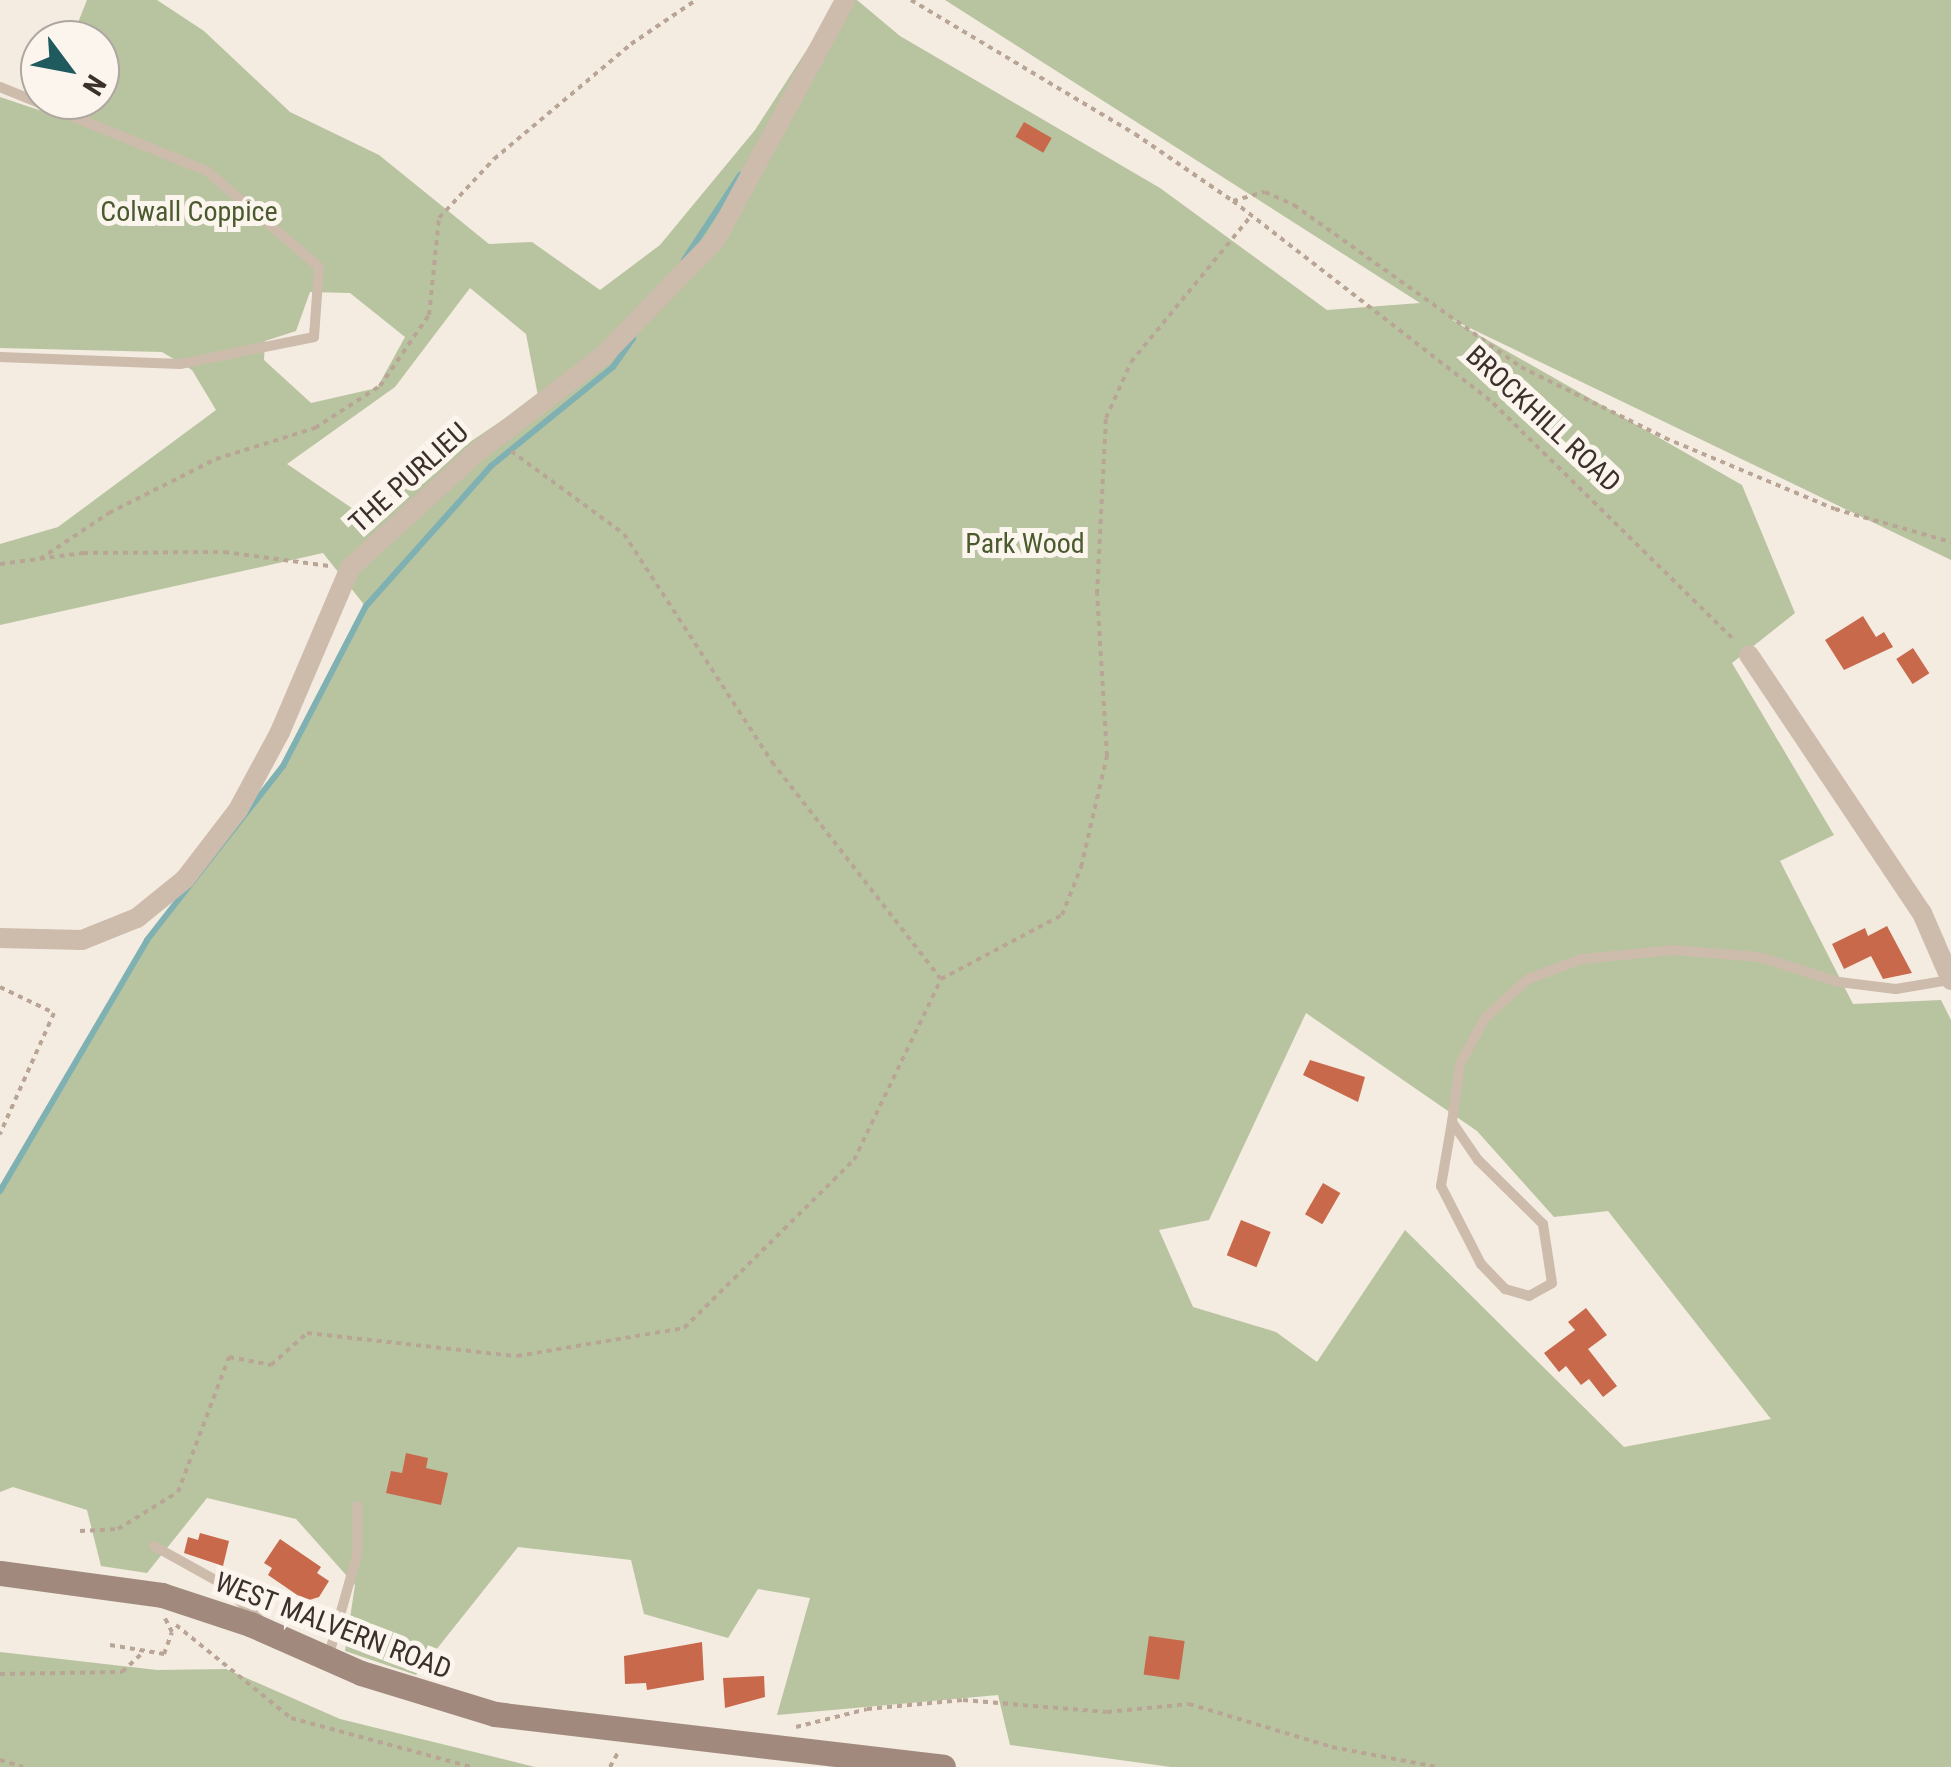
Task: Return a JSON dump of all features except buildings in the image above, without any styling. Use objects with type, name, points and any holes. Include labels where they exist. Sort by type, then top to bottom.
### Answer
[{"type":"main road","name":"WEST MALVERN ROAD","points":[[4,1570],[145,1590],[269,1632],[444,1702],[495,1714],[944,1767]]},
{"type":"street","name":"THE PURLIEU","points":[[0,938],[82,940],[137,918],[185,879],[238,810],[272,747],[350,568],[499,436],[603,356],[716,239],[845,0]]},
{"type":"street","points":[[1749,654],[1922,913],[1951,980]]},
{"type":"lane","points":[[0,87],[206,171],[319,268],[314,336],[180,364],[0,357]]},
{"type":"lane","points":[[1452,1122],[1478,1160],[1542,1224],[1552,1283],[1529,1296],[1505,1289],[1480,1264],[1441,1186],[1460,1064],[1485,1018],[1528,979],[1582,959],[1673,950],[1759,957],[1839,982],[1896,989],[1951,980]]},
{"type":"lane","points":[[328,1658],[357,1555],[358,1506]]},
{"type":"lane","points":[[154,1546],[238,1596],[269,1632]]},
{"type":"path","points":[[40,559],[108,512],[216,458],[316,428],[380,386],[429,315],[439,218],[494,159],[631,44],[696,0]]},
{"type":"path","name":"BROCKHILL ROAD","points":[[911,0],[1135,134],[1233,201],[1493,403],[1749,654]]},
{"type":"path","points":[[1233,201],[1265,192],[1294,205],[1521,367],[1648,430],[1819,503],[1951,542]]},
{"type":"path","points":[[80,1531],[118,1529],[178,1492],[229,1357],[271,1365],[306,1333],[517,1356],[684,1328],[854,1160],[941,980],[1062,916],[1081,867],[1107,756],[1097,594],[1106,418],[1131,362],[1251,216]]},
{"type":"path","points":[[499,436],[520,462],[624,534],[772,762],[941,980]]},
{"type":"path","points":[[0,564],[224,552],[350,568]]},
{"type":"path","points":[[0,986],[54,1013],[0,1134]]},
{"type":"path","points":[[110,1645],[141,1654],[164,1654],[172,1632],[145,1590]]},
{"type":"path","points":[[162,1613],[291,1718],[471,1767]]},
{"type":"path","points":[[0,1674],[122,1672],[141,1654]]},
{"type":"path","points":[[792,1728],[867,1709],[962,1700],[1107,1712],[1189,1704],[1332,1747],[1438,1767]]},
{"type":"path","points":[[0,1760],[22,1767]]},
{"type":"green space","name":"Park Wood","points":[[87,0],[157,0],[204,31],[290,112],[379,155],[489,244],[532,242],[600,290],[660,245],[755,130],[839,0],[857,0],[900,36],[1160,188],[1327,310],[1420,303],[945,0],[1951,0],[1951,560],[1447,317],[1742,485],[1795,613],[1732,663],[1834,835],[1780,861],[1853,1004],[1941,1000],[1951,1020],[1951,1767],[1171,1767],[1010,1745],[998,1695],[777,1715],[810,1598],[758,1589],[728,1638],[644,1614],[631,1560],[518,1547],[416,1675],[345,1651],[355,1585],[296,1519],[207,1498],[147,1573],[101,1566],[87,1510],[13,1487],[0,1492],[0,1191],[147,940],[283,766],[366,607],[323,553],[0,625],[0,544],[58,527],[216,410],[192,370],[162,352],[0,348],[0,97],[20,104],[20,120],[120,120],[120,20],[79,20]],"holes":[[[470,288],[526,334],[538,396],[362,515],[287,464],[395,387]],[[310,292],[350,293],[405,337],[377,388],[311,403],[264,360],[265,341],[296,331]],[[1306,1013],[1477,1131],[1554,1217],[1608,1211],[1771,1419],[1624,1447],[1405,1230],[1317,1362],[1276,1332],[1193,1307],[1159,1230],[1209,1220]]]},
{"type":"green space","points":[[0,1652],[157,1670],[226,1669],[340,1719],[535,1767],[0,1767]]},
{"type":"waterway","points":[[684,260],[740,175]]},
{"type":"waterway","points":[[0,1191],[147,940],[283,766],[366,606],[491,466],[613,367],[633,338]]},
{"type":"park label","name":"Colwall Coppice","points":[[189,212]]}]
